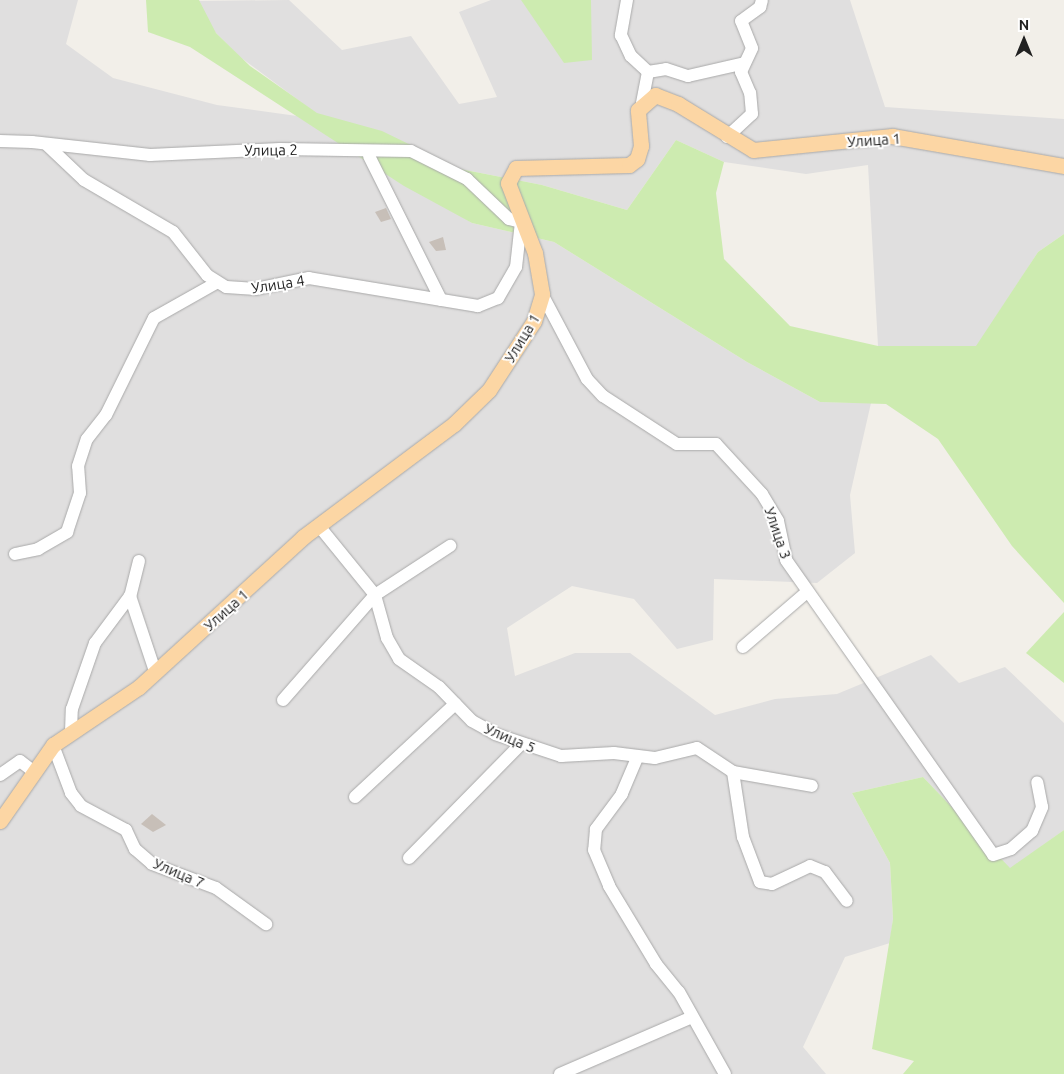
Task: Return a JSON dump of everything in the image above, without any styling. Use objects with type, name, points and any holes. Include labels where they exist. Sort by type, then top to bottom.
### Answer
[{"type":"main road","name":"Улица 1","points":[[0,821],[33,771],[53,745],[155,671],[319,526],[472,408],[534,321],[542,294],[535,253],[521,222],[508,182],[516,168],[629,164],[637,159],[641,146],[637,116],[642,102],[655,95],[665,97],[727,137],[761,150],[911,137],[1064,166]]},
{"type":"street","points":[[627,0],[621,26],[624,46],[648,72]]},
{"type":"street","points":[[727,137],[752,114],[750,93],[741,72],[752,48],[741,21],[760,7],[762,0]]},
{"type":"street","points":[[648,72],[666,69],[688,76],[745,63]]},
{"type":"street","points":[[642,102],[648,72]]},
{"type":"street","name":"Улица 2","points":[[0,141],[181,156],[280,149],[411,151],[467,179],[509,219],[521,222]]},
{"type":"street","points":[[15,554],[38,549],[67,532],[80,493],[78,466],[87,439],[106,415],[154,318],[216,283],[174,232],[84,180],[47,145]]},
{"type":"street","points":[[368,156],[441,300]]},
{"type":"street","name":"Улица 4","points":[[216,283],[244,290],[309,278],[371,285],[478,306],[498,298],[516,267],[521,222]]},
{"type":"street","name":"Улица 3","points":[[542,294],[587,379],[603,396],[677,444],[716,444],[762,494],[778,521],[786,560],[993,855],[1011,849],[1036,824],[1042,807],[1037,782]]},
{"type":"street","name":"Улица 5","points":[[319,526],[375,595],[387,638],[400,659],[455,704],[472,721],[520,745],[553,756],[614,753],[637,758],[696,748],[734,772]]},
{"type":"street","points":[[284,700],[375,595],[450,546]]},
{"type":"street","points":[[71,732],[72,709],[95,643],[130,596],[139,561]]},
{"type":"street","points":[[743,647],[807,592]]},
{"type":"street","points":[[130,596],[155,671]]},
{"type":"street","points":[[356,797],[455,704]]},
{"type":"street","name":"Улица 7","points":[[53,745],[71,793],[81,806],[126,830],[135,849],[152,864],[216,888],[266,924]]},
{"type":"street","points":[[409,858],[520,745]]},
{"type":"street","points":[[637,758],[622,794],[596,829],[594,850],[609,886],[656,964],[679,992],[690,1018],[725,1074]]},
{"type":"street","points":[[0,775],[20,761],[33,771]]},
{"type":"street","points":[[812,786],[734,772],[743,837],[760,882],[772,884],[810,866],[825,872],[847,901]]},
{"type":"street","points":[[560,1074],[690,1018]]},
{"type":"shaded area","points":[[0,0],[78,0],[66,44],[113,78],[217,105],[297,116],[472,223],[554,242],[747,362],[820,402],[871,403],[850,495],[855,553],[817,583],[714,579],[713,640],[677,649],[634,599],[572,586],[507,628],[515,676],[575,653],[630,653],[715,715],[775,699],[837,694],[931,655],[959,683],[1005,667],[1064,723],[1064,830],[1010,869],[923,777],[852,793],[890,863],[893,919],[890,943],[845,957],[803,1047],[826,1074],[0,1074]]},
{"type":"shaded area","points":[[289,0],[342,50],[411,36],[459,104],[497,97],[459,12],[491,0],[524,0],[591,60],[591,0],[850,0],[885,107],[1064,119],[1064,234],[1038,252],[977,346],[878,346],[868,165],[806,174],[724,162],[676,140],[627,210],[542,185],[460,169],[321,117],[240,57],[212,29],[196,1]]},
{"type":"green space","points":[[146,0],[199,0],[216,33],[250,66],[317,113],[382,131],[460,169],[542,185],[627,210],[676,140],[724,162],[716,193],[724,259],[790,326],[878,346],[976,346],[1038,252],[1064,234],[1064,603],[1012,546],[938,439],[886,404],[820,402],[747,362],[554,242],[472,223],[404,186],[190,47],[148,32]]},
{"type":"green space","points":[[521,0],[591,0],[592,60],[564,63]]},
{"type":"green space","points":[[1064,612],[1064,683],[1026,653]]},
{"type":"green space","points":[[923,777],[1010,868],[1064,830],[1064,1074],[903,1074],[914,1061],[872,1049],[893,919],[890,863],[852,793]]},
{"type":"building","points":[[386,208],[391,219],[381,222],[375,212]]},
{"type":"building","points":[[443,237],[446,250],[436,251],[429,242]]},
{"type":"building","points":[[152,814],[166,825],[153,832],[141,824]]}]
